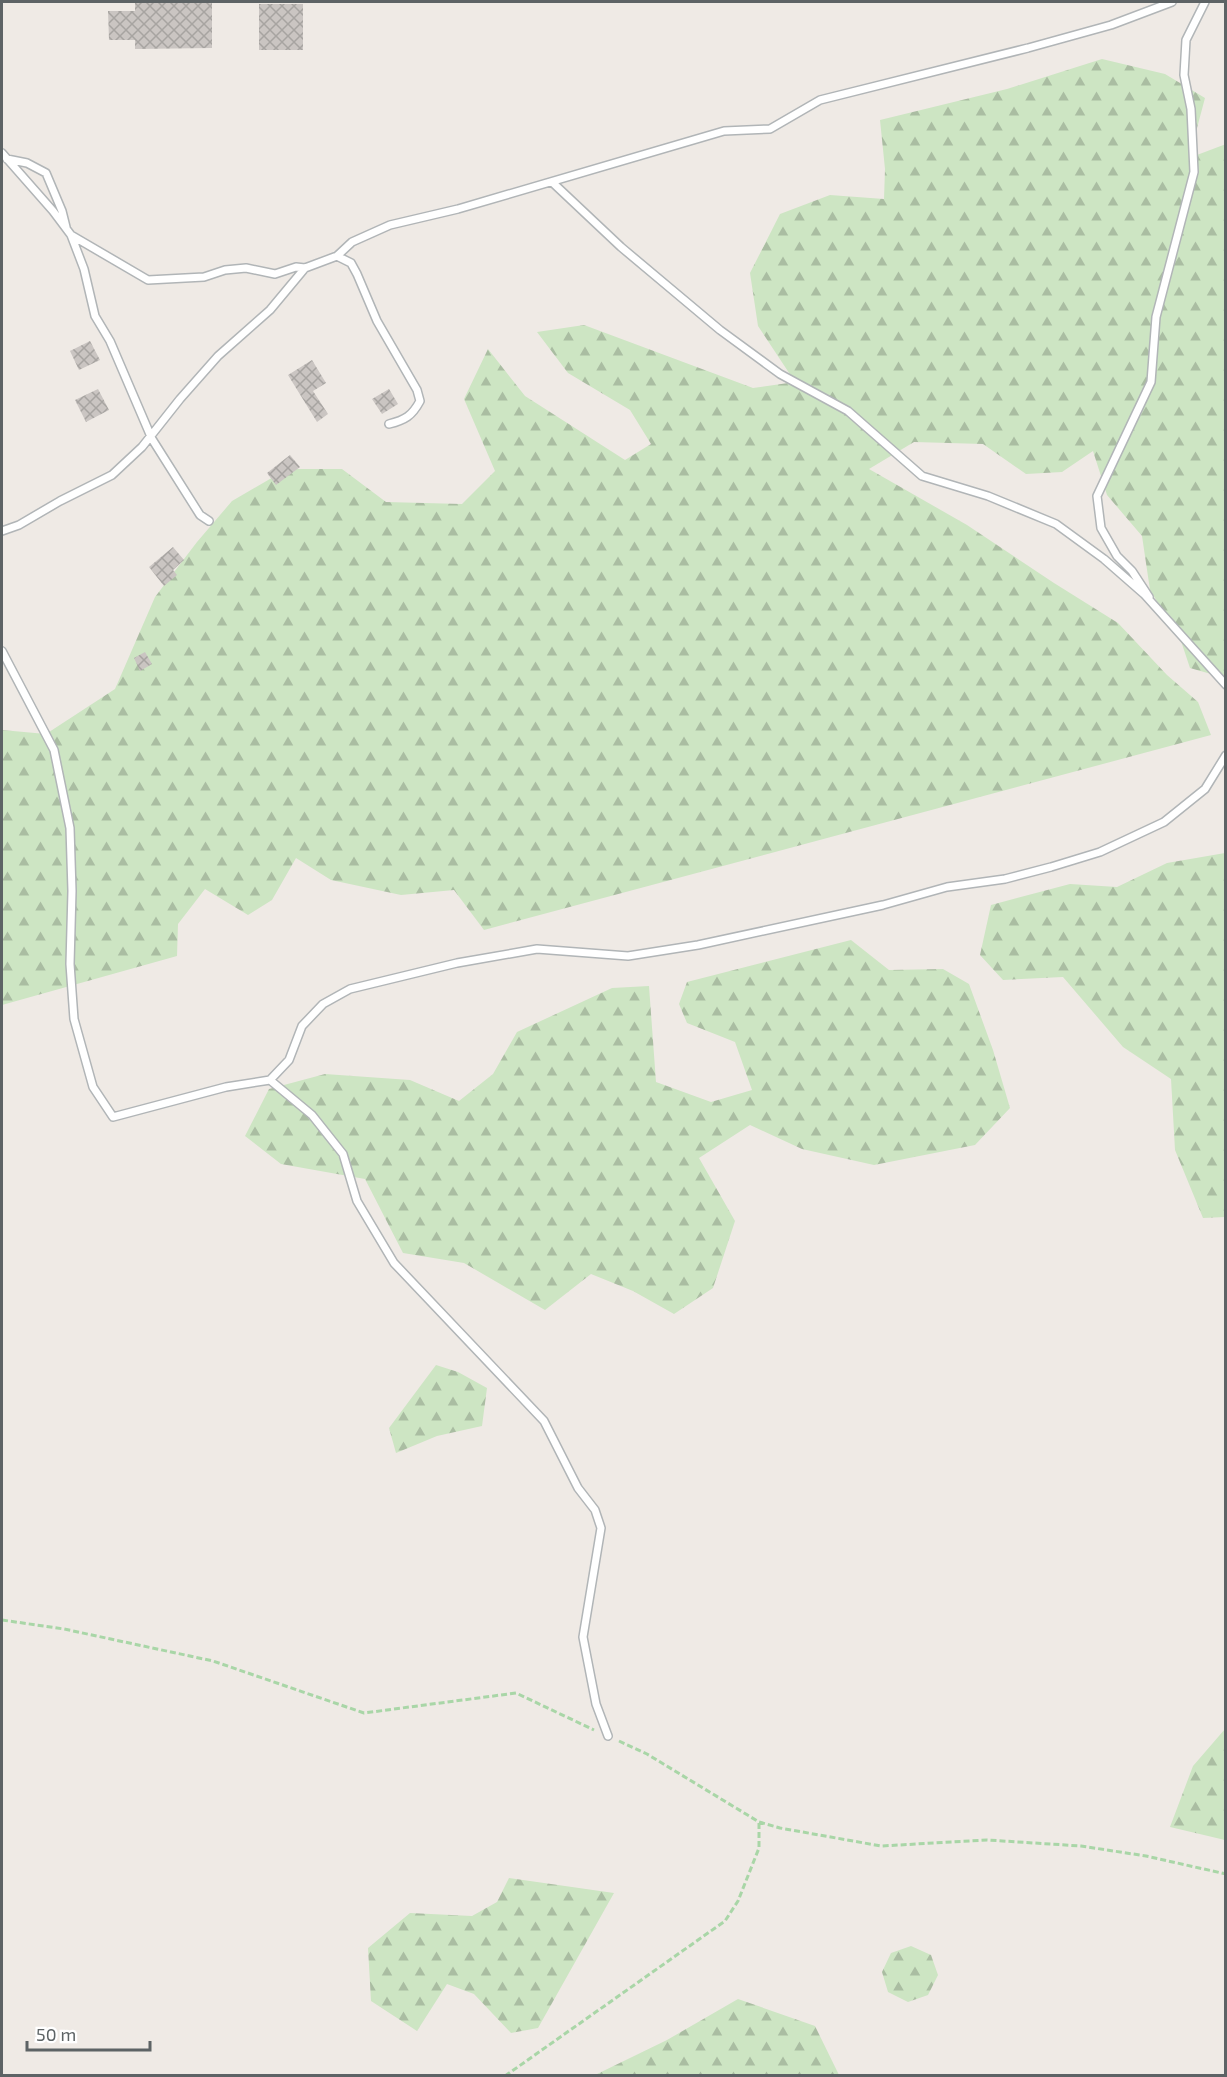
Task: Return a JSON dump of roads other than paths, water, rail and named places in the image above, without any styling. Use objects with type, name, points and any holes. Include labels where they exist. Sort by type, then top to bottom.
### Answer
[{"type":"lane","points":[[71,235],[148,280],[204,278],[225,270],[246,268],[274,274],[296,267],[305,268],[337,256],[352,242],[390,225],[458,209],[724,130],[770,129],[820,100],[1111,25],[1172,2]]},
{"type":"lane","points":[[1154,605],[1144,586],[1118,556],[1101,528],[1098,496],[1109,467],[1151,382],[1156,317],[1194,172],[1191,109],[1184,75],[1186,40],[1205,2]]},
{"type":"lane","points":[[4,156],[71,235],[84,269],[96,316],[110,341],[150,435],[200,515],[209,521]]},
{"type":"lane","points":[[4,156],[27,163],[46,173],[62,211],[66,228]]},
{"type":"lane","points":[[552,182],[621,247],[720,330],[780,374],[848,411],[922,476],[988,496],[1056,524],[1104,559],[1154,605],[1226,685]]},
{"type":"lane","points":[[337,256],[351,263],[376,321],[417,390],[420,401],[413,414],[389,424]]},
{"type":"lane","points":[[2,531],[19,525],[112,475],[142,447],[218,356],[270,310],[305,268]]},
{"type":"lane","points":[[2,651],[54,750],[70,828],[72,891],[70,964],[74,1019],[93,1087],[113,1117],[226,1087],[270,1080],[290,1060],[302,1026],[323,1004],[350,989],[457,963],[537,949],[628,956],[698,945],[883,905],[947,887],[1005,879],[1100,852],[1164,822],[1205,789],[1226,755]]},
{"type":"lane","points":[[270,1080],[312,1115],[343,1154],[357,1202],[394,1263],[544,1421],[578,1488],[595,1510],[601,1528],[583,1637],[596,1704],[608,1736]]}]
